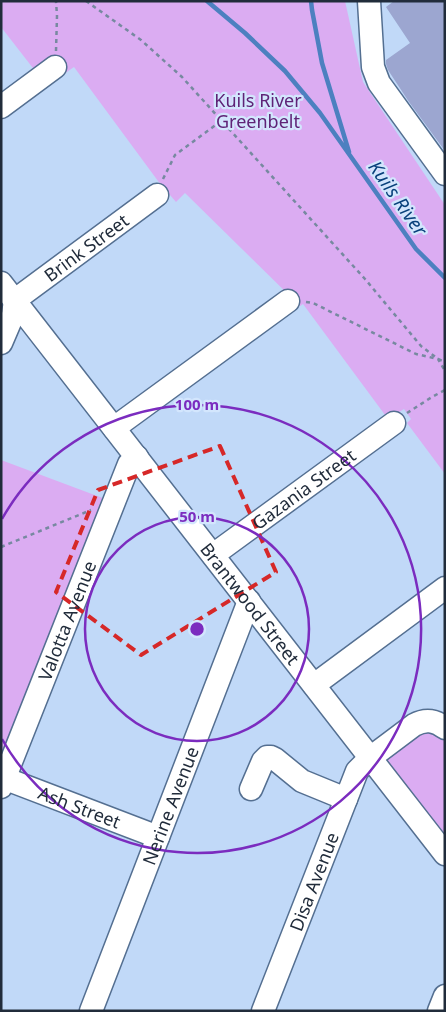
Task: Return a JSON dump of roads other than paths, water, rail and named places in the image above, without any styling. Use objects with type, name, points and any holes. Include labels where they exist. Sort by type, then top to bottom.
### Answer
[{"type":"street","points":[[369,1],[373,67],[379,83],[445,174]]},
{"type":"street","points":[[1,107],[55,67]]},
{"type":"street","name":"Brink Street","points":[[8,291],[157,194]]},
{"type":"street","points":[[1,343],[12,314],[8,291]]},
{"type":"street","name":"Brantwood Street","points":[[8,291],[445,854]]},
{"type":"street","points":[[114,428],[288,301]]},
{"type":"street","name":"Gazania Street","points":[[213,555],[394,423]]},
{"type":"street","name":"Valotta Avenue","points":[[2,781],[129,464],[137,457]]},
{"type":"street","points":[[314,685],[445,588]]},
{"type":"street","name":"Nerine Avenue","points":[[90,1011],[249,601]]},
{"type":"street","name":"Disa Avenue","points":[[264,1011],[357,771],[370,758],[420,722],[432,721],[445,728]]},
{"type":"street","points":[[251,789],[263,761],[267,757],[271,757],[302,781],[346,800]]},
{"type":"street","name":"Ash Street","points":[[2,781],[158,837]]},
{"type":"street","points":[[439,1011],[445,996]]},
{"type":"waterway","name":"Kuils River","points":[[207,1],[245,33],[285,71],[320,113],[416,249],[445,278]]},
{"type":"waterway","points":[[311,1],[322,63],[349,152]]},
{"type":"park label","name":"Kuils River Greenbelt","points":[[258,110]]}]
